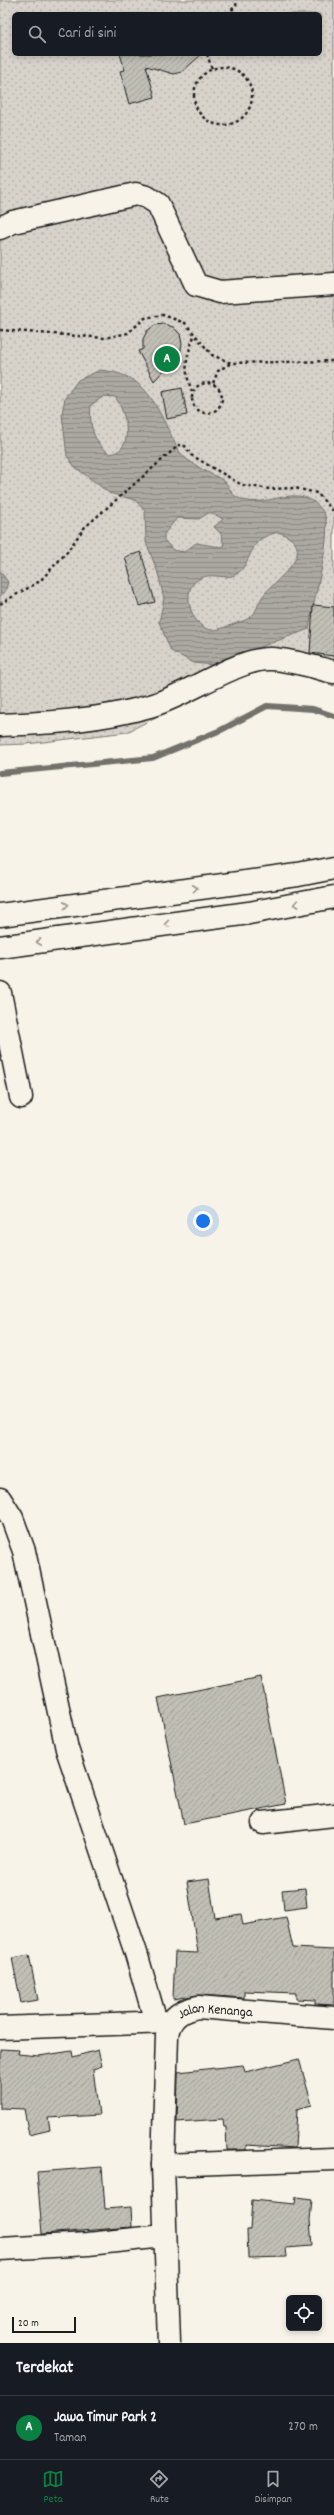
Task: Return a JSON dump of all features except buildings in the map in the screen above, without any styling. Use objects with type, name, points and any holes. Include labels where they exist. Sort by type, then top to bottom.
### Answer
[{"type":"street","points":[[0,228],[13,222],[136,194],[148,197],[158,204],[196,285],[204,289],[220,292],[334,284]]},
{"type":"street","points":[[0,725],[73,722],[122,714],[153,706],[259,660],[271,658],[334,672]]},
{"type":"street","points":[[0,915],[298,875],[334,868]]},
{"type":"street","points":[[0,947],[249,913],[334,897]]},
{"type":"street","points":[[0,993],[21,1097]]},
{"type":"street","points":[[0,1499],[12,1518],[24,1551],[67,1748],[136,1953],[163,2022],[0,2028]]},
{"type":"street","points":[[263,1823],[334,1815]]},
{"type":"street","name":"Jalan Kenanga","points":[[169,2343],[164,2236],[163,2165],[167,2036],[163,2022],[182,2012],[198,2007],[334,2018]]},
{"type":"street","points":[[163,2165],[334,2160]]},
{"type":"street","points":[[0,2249],[88,2244],[164,2236]]},
{"type":"path","points":[[229,12],[236,6],[236,0]]},
{"type":"path","points":[[208,56],[212,69]]},
{"type":"path","points":[[223,67],[233,69],[243,74],[250,82],[253,93],[247,113],[239,121],[229,125],[218,125],[208,121],[200,114],[195,104],[194,94],[197,84],[203,75],[212,69],[223,67]]},
{"type":"path","points":[[0,330],[105,338],[128,333],[145,318],[163,315],[185,323],[194,336],[212,354],[231,363],[334,361]]},
{"type":"path","points":[[192,392],[205,382],[213,384],[220,388],[223,396],[222,404],[217,410],[209,414],[201,413],[195,408],[191,400],[192,392],[186,374],[185,362],[194,336]]},
{"type":"path","points":[[213,384],[218,371],[231,363]]},
{"type":"path","points":[[0,604],[40,581],[67,552],[84,528],[179,446],[185,446],[191,456],[242,485],[270,489],[295,488],[317,493],[334,512]]},
{"type":"shaded area","points":[[0,0],[334,0],[334,686],[267,664],[209,690],[127,732],[27,744],[0,745]]},
{"type":"shaded area","points":[[100,370],[115,372],[137,383],[145,390],[152,400],[181,454],[200,468],[224,481],[235,496],[246,501],[258,501],[292,496],[304,497],[314,502],[324,513],[326,536],[309,629],[212,665],[194,663],[171,651],[159,622],[164,599],[158,573],[146,542],[145,511],[135,500],[109,493],[75,467],[67,456],[62,414],[65,398],[78,380]],"holes":[[[104,396],[115,397],[123,412],[126,430],[126,438],[123,446],[118,451],[110,454],[104,450],[96,439],[93,432],[91,419],[91,405]],[[210,512],[223,519],[214,527],[221,534],[224,545],[220,547],[196,543],[184,552],[173,550],[164,540],[164,534],[177,518],[199,519]],[[278,532],[290,538],[296,546],[297,554],[294,562],[266,592],[256,610],[250,617],[216,630],[206,628],[200,624],[195,618],[189,602],[191,587],[196,581],[205,576],[228,577],[237,574],[242,570],[257,543],[265,536]]]},
{"type":"shaded area","points":[[0,571],[8,582],[5,592],[0,596]]},
{"type":"waterway","points":[[0,773],[153,758],[221,730],[267,706],[313,709],[334,716]]},
{"type":"place","name":"Jawa Timur Park 2","points":[[167,359]]}]
